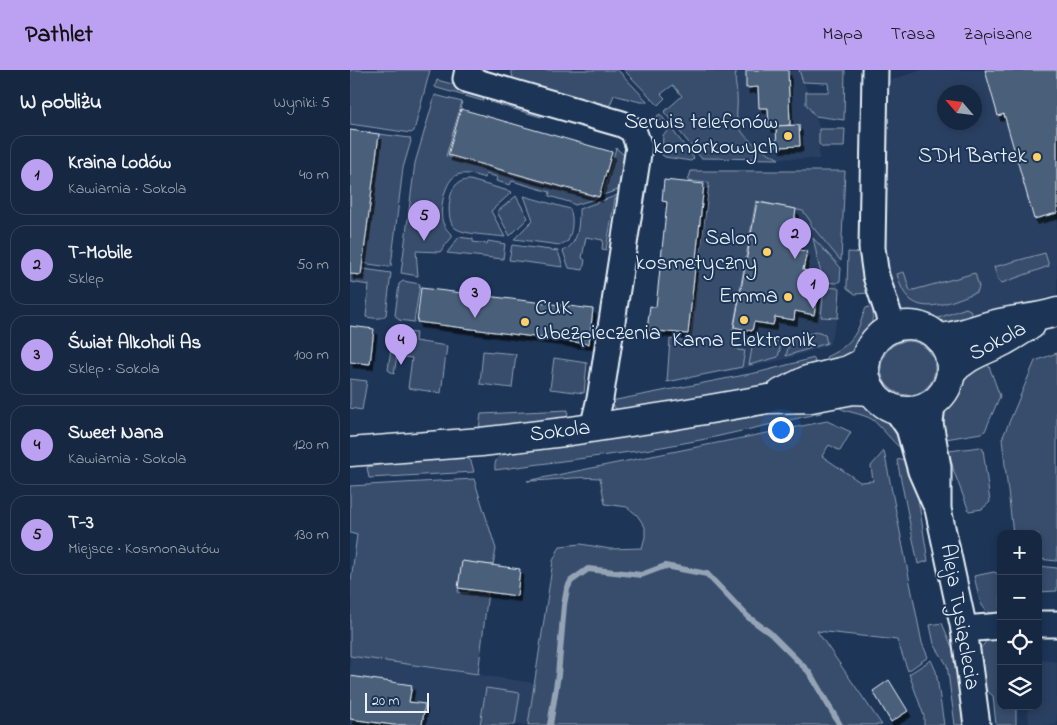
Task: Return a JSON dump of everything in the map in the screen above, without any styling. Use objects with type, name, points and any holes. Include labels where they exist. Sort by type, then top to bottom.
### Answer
[{"type":"street","points":[[468,70],[466,79],[622,124],[633,130],[636,136],[639,147],[636,168],[600,399],[593,428]]},
{"type":"street","points":[[875,70],[872,248],[876,276],[893,328]]},
{"type":"street","name":"Sokola","points":[[939,338],[958,336],[998,323],[1052,313]]},
{"type":"street","name":"Sokola","points":[[951,373],[962,361],[1003,341],[1052,313]]},
{"type":"street","points":[[905,325],[917,326],[939,338],[949,354],[951,373],[945,390],[932,404],[915,411],[896,409],[885,404],[872,391],[867,379],[866,361],[870,349],[877,338],[893,328],[905,325]]},
{"type":"street","name":"Sokola","points":[[768,399],[807,380],[848,370],[866,361]]},
{"type":"street","name":"Sokola","points":[[350,452],[481,442],[593,428],[768,399],[811,398],[852,390],[872,391]]},
{"type":"street","name":"Aleja Tysiąclecia","points":[[932,404],[930,423],[938,467],[938,509]]},
{"type":"street","name":"Aleja Tysiąclecia","points":[[896,409],[909,428],[921,471],[938,509],[964,629],[977,725]]},
{"type":"street","points":[[1042,624],[1057,624]]},
{"type":"street","points":[[964,629],[997,626]]},
{"type":"shaded area","points":[[350,70],[430,70],[414,131],[411,133],[350,124]]},
{"type":"shaded area","points":[[511,70],[618,70],[648,102],[640,102],[614,95],[609,108],[514,81]]},
{"type":"shaded area","points":[[624,70],[737,70],[735,79],[739,127],[753,143],[779,159],[701,158],[664,112],[682,96],[673,85],[661,94],[665,98],[658,105]]},
{"type":"shaded area","points":[[732,70],[800,70],[820,130],[819,159],[762,158],[735,130]]},
{"type":"shaded area","points":[[799,70],[845,70],[844,120],[815,116],[806,104],[806,92],[829,92],[828,83],[803,82]]},
{"type":"shaded area","points":[[922,70],[1057,70],[1057,294],[950,332],[939,322],[923,314],[903,311],[884,314],[884,202],[889,81]]},
{"type":"shaded area","points":[[437,80],[485,93],[483,101],[437,88],[435,87]]},
{"type":"shaded area","points":[[435,95],[462,102],[446,156],[598,198],[575,205],[549,196],[550,192],[512,181],[510,185],[496,181],[497,177],[486,174],[485,178],[467,174],[457,175],[449,182],[446,188],[442,208],[443,224],[453,236],[440,252],[416,251],[418,276],[401,273],[415,163]]},
{"type":"shaded area","points":[[492,96],[543,110],[541,117],[490,102]]},
{"type":"shaded area","points":[[660,114],[694,158],[691,161],[662,155],[663,135],[667,132],[666,127],[657,116]]},
{"type":"shaded area","points":[[819,129],[845,129],[844,147],[823,147],[819,144]]},
{"type":"shaded area","points":[[379,134],[410,138],[411,141],[403,168],[391,266],[389,267],[362,263]]},
{"type":"shaded area","points":[[616,148],[625,156],[618,190],[603,195]]},
{"type":"shaded area","points":[[691,171],[845,171],[841,261],[811,225],[803,211],[756,201],[732,335],[732,343],[738,350],[745,351],[742,367],[667,382],[670,339],[690,341],[709,183],[688,181]]},
{"type":"shaded area","points":[[470,180],[512,192],[491,211],[505,237],[465,232],[455,228],[452,224],[449,207],[453,189],[459,183]]},
{"type":"shaded area","points":[[618,195],[618,198],[615,199],[606,250],[602,249],[603,240],[586,237],[582,258],[585,260],[583,270],[569,268],[563,251],[575,239],[579,209]]},
{"type":"shaded area","points":[[516,196],[528,218],[510,236],[497,212]]},
{"type":"shaded area","points":[[524,196],[570,209],[572,225],[568,241],[560,245],[514,239],[533,220]]},
{"type":"shaded area","points":[[753,197],[802,207],[840,259],[837,320],[829,345],[786,359],[722,373]]},
{"type":"shaded area","points":[[459,237],[473,239],[473,242],[487,244],[488,241],[505,244],[503,259],[447,253]]},
{"type":"shaded area","points":[[813,238],[841,268],[840,281],[836,283],[825,282],[819,266]]},
{"type":"shaded area","points":[[512,245],[558,251],[563,267],[509,260]]},
{"type":"shaded area","points":[[848,252],[863,253],[870,293],[855,294],[847,288]]},
{"type":"shaded area","points":[[1045,253],[1049,266],[1002,283],[998,280],[994,267]]},
{"type":"shaded area","points":[[350,267],[391,273],[386,315],[384,317],[366,317],[369,285],[350,282]]},
{"type":"shaded area","points":[[904,272],[910,291],[975,273],[979,287],[977,292],[952,301],[929,306],[919,304],[910,299],[903,289],[897,274]]},
{"type":"shaded area","points":[[403,281],[420,284],[414,322],[399,320],[395,315],[399,284]]},
{"type":"shaded area","points":[[824,287],[840,290],[838,318],[821,317]]},
{"type":"shaded area","points":[[874,305],[871,325],[862,343],[850,355],[828,366],[826,357],[838,351],[851,340],[866,308]]},
{"type":"shaded area","points":[[966,308],[970,310],[975,323],[942,326],[930,321]]},
{"type":"shaded area","points":[[397,331],[416,333],[415,341],[447,346],[441,393],[408,388],[412,358],[397,356],[394,374],[388,370],[393,334]]},
{"type":"shaded area","points":[[816,332],[825,335],[827,343],[786,356],[790,339]]},
{"type":"shaded area","points":[[782,340],[778,357],[749,365],[752,348]]},
{"type":"shaded area","points":[[908,341],[918,343],[927,349],[933,358],[935,368],[933,378],[927,387],[918,393],[908,395],[898,393],[889,387],[883,378],[881,368],[883,358],[889,349],[898,343]]},
{"type":"shaded area","points":[[483,351],[516,354],[512,388],[480,384]]},
{"type":"shaded area","points":[[1057,353],[1057,561],[1042,559],[1042,530],[1013,530],[1002,439],[1035,361]]},
{"type":"shaded area","points":[[554,358],[587,363],[584,393],[550,389]]},
{"type":"shaded area","points":[[814,358],[816,369],[750,389],[619,411],[611,401],[760,372]]},
{"type":"shaded area","points":[[986,358],[1000,396],[985,431],[940,440],[944,407],[959,382]]},
{"type":"shaded area","points":[[350,379],[367,381],[362,410],[350,408]]},
{"type":"shaded area","points":[[841,400],[873,408],[886,418],[906,445],[898,446],[873,420],[843,410],[837,406]]},
{"type":"shaded area","points":[[819,406],[821,413],[706,439],[645,450],[495,470],[497,460],[505,453],[602,440]]},
{"type":"shaded area","points":[[568,410],[567,421],[479,429],[481,414]]},
{"type":"shaded area","points":[[827,421],[851,432],[840,451],[829,445],[822,456],[860,482],[873,481],[871,466],[884,451],[922,643],[928,657],[908,671],[897,640],[817,631],[882,725],[528,725],[553,561],[560,546],[581,544],[610,549],[642,548],[645,527],[637,515],[627,507],[605,504],[600,478],[527,481]]},
{"type":"shaded area","points":[[980,447],[983,449],[990,502],[982,509],[969,511],[954,472],[949,451]]},
{"type":"shaded area","points":[[465,457],[471,461],[474,472],[369,478],[367,467],[390,463]]},
{"type":"shaded area","points":[[909,458],[916,485],[928,561],[918,564],[897,460]]},
{"type":"shaded area","points":[[474,479],[496,549],[493,565],[462,562],[458,592],[468,593],[469,589],[488,592],[478,674],[350,656],[350,582],[357,535],[350,533],[350,486]]},
{"type":"shaded area","points":[[1042,566],[1057,568],[1057,591],[1042,592]]},
{"type":"shaded area","points":[[994,572],[997,573],[997,616],[993,615],[984,608],[974,576]]},
{"type":"shaded area","points":[[942,623],[957,659],[965,725],[955,725],[947,665],[934,644],[930,625]]},
{"type":"shaded area","points":[[997,637],[997,710],[1016,710],[1016,725],[996,725],[993,696],[984,688],[980,649],[988,639]]},
{"type":"shaded area","points":[[350,656],[534,683],[528,725],[350,725]]},
{"type":"shaded area","points":[[931,660],[936,671],[944,725],[924,725],[924,716],[909,674]]},
{"type":"shaded area","points":[[1042,660],[1057,662],[1057,725],[1029,725],[1028,710],[1042,710]]},
{"type":"shaded area","points":[[486,688],[520,693],[515,725],[480,725]]},
{"type":"building","points":[[746,70],[788,70],[790,125],[769,127],[768,108],[759,108],[758,87],[746,88]]},
{"type":"building","name":"SDH Bartek","points":[[985,70],[1057,70],[1057,213],[1034,219],[1004,114],[998,116]]},
{"type":"building","points":[[461,109],[612,152],[599,197],[448,155]]},
{"type":"building","name":"Serwis telefonów komórkowych","points":[[799,125],[800,146],[777,147],[776,126]]},
{"type":"building","points":[[350,130],[379,134],[361,275],[350,274]]},
{"type":"building","points":[[664,180],[704,184],[688,334],[647,330],[650,306],[656,307],[667,202],[662,201]]},
{"type":"building","points":[[757,202],[796,209],[793,229],[801,231],[798,250],[807,251],[803,270],[811,272],[808,291],[818,293],[814,315],[795,311],[794,320],[775,317],[773,325],[754,322],[752,331],[734,327]]},
{"type":"building","points":[[421,288],[593,309],[589,344],[417,322]]},
{"type":"building","points":[[350,326],[374,329],[370,364],[350,362]]},
{"type":"building","points":[[462,561],[520,569],[517,596],[458,588]]},
{"type":"building","points":[[350,676],[412,685],[409,702],[425,704],[422,725],[393,725],[350,719]]},
{"type":"building","points":[[889,680],[908,711],[891,722],[873,691]]},
{"type":"waterway","points":[[550,725],[558,675],[564,605],[567,589],[571,581],[588,569],[641,575],[665,566],[707,574],[748,617],[770,633],[809,672],[840,725]]},
{"type":"place","name":"Serwis telefonów komórkowych","points":[[788,136]]},
{"type":"place","name":"SDH Bartek","points":[[1037,157]]},
{"type":"place","name":"T-3","points":[[424,241]]},
{"type":"place","name":"Salon kosmetyczny","points":[[767,252]]},
{"type":"place","name":"T-Mobile","points":[[795,259]]},
{"type":"place","name":"Emma","points":[[788,297]]},
{"type":"place","name":"Kraina Lodów","points":[[813,309]]},
{"type":"place","name":"Świat Alkoholi As","points":[[475,318]]},
{"type":"place","name":"Kama Elektronik","points":[[744,320]]},
{"type":"place","name":"CUK Ubezpieczenia","points":[[525,322]]},
{"type":"place","name":"Sweet Nana","points":[[401,365]]}]
